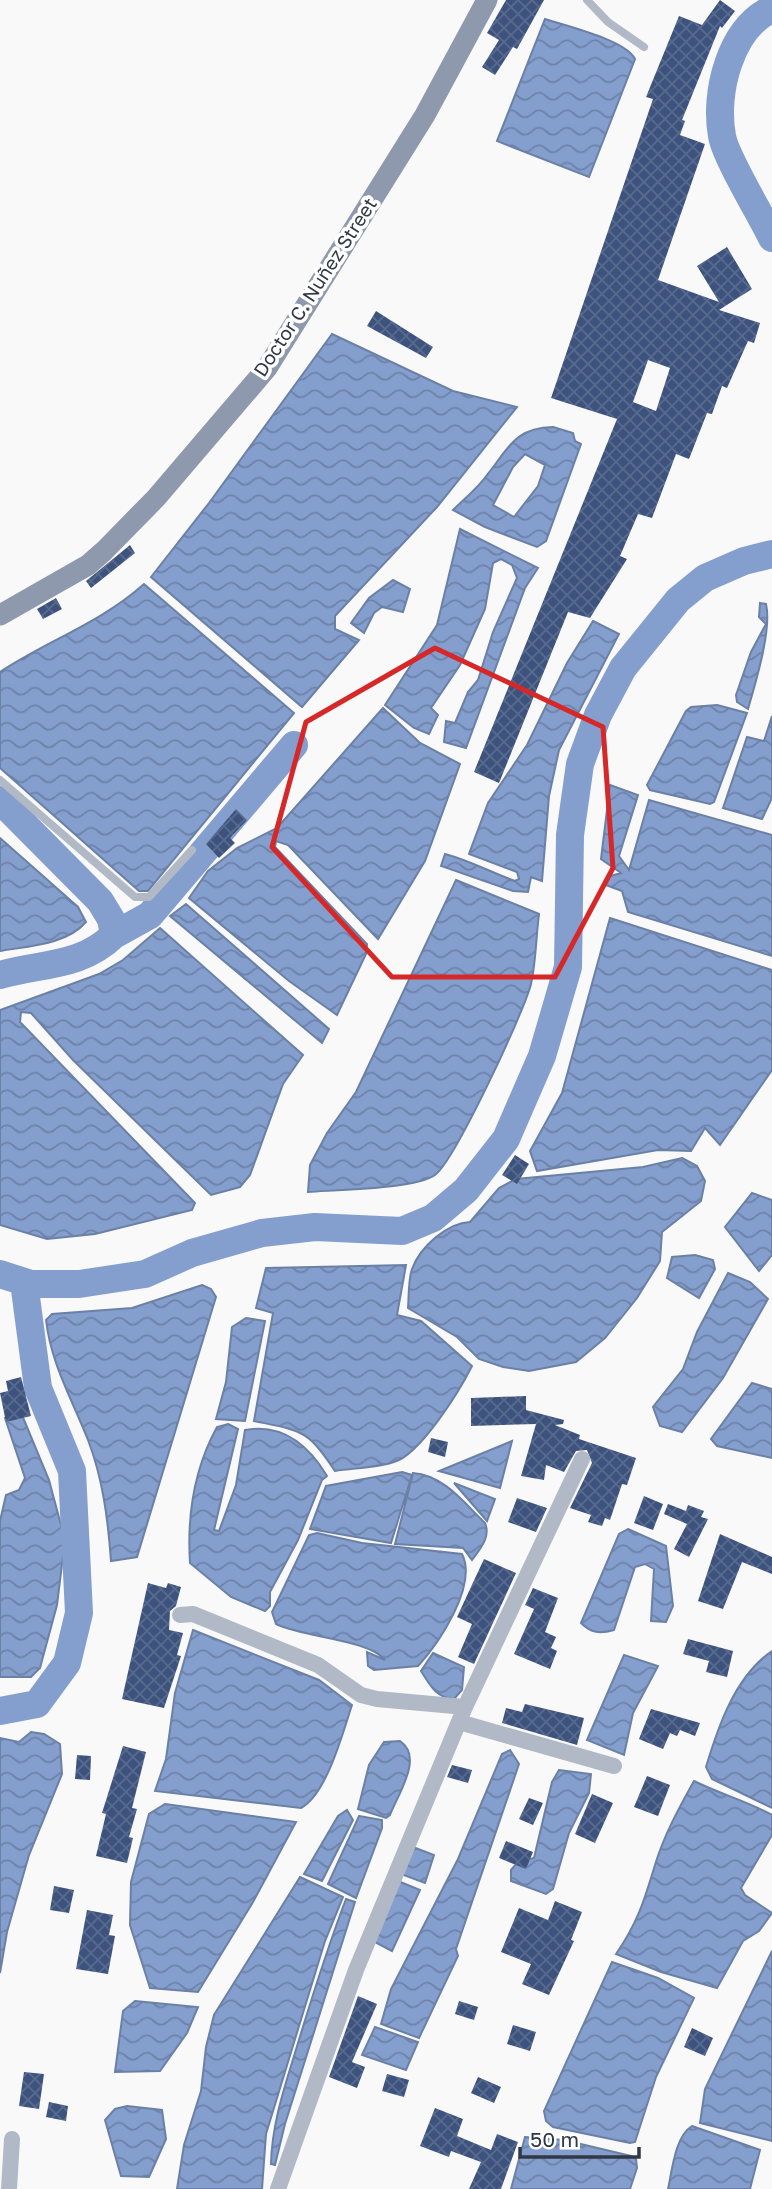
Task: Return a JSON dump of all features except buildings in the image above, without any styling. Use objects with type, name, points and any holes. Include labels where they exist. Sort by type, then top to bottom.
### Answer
[{"type":"main road","name":"Doctor C. Nuñez Street","points":[[0,615],[89,565],[114,542],[156,498],[267,368],[425,115],[487,0]]},
{"type":"street","points":[[278,2189],[356,1970],[462,1714],[582,1459]]},
{"type":"street","points":[[180,1615],[193,1614],[318,1665],[361,1695],[462,1714],[614,1766]]},
{"type":"street","points":[[9,2189],[12,2139]]},
{"type":"lane","points":[[587,0],[608,22],[644,47]]},
{"type":"lane","points":[[0,780],[135,897],[149,897],[192,850]]},
{"type":"highlighted area","points":[[435,648],[603,727],[613,868],[555,977],[392,977],[272,847],[306,722]]},
{"type":"water","points":[[545,19],[608,40],[629,52],[635,59],[589,177],[497,141]]},
{"type":"water","points":[[332,334],[453,391],[517,407],[437,507],[335,616],[335,629],[359,640],[302,707],[151,577],[209,503]]},
{"type":"water","points":[[553,427],[573,433],[575,441],[581,444],[546,541],[537,547],[485,527],[453,510],[479,484],[514,441],[529,431]],"holes":[[[525,454],[545,465],[538,486],[514,517],[493,505],[513,467]]]},
{"type":"water","points":[[460,529],[538,568],[525,588],[466,748],[444,742],[446,721],[455,723],[468,692],[478,680],[493,632],[517,578],[512,565],[501,559],[493,563],[485,609],[460,665],[431,708],[438,715],[429,734],[414,728],[385,705],[437,625]]},
{"type":"water","points":[[393,580],[410,589],[403,612],[382,607],[374,613],[364,633],[351,623],[369,598]]},
{"type":"water","points":[[144,584],[294,713],[148,891],[139,891],[0,768],[0,672],[110,609]]},
{"type":"water","points":[[760,603],[766,604],[767,627],[748,709],[737,702],[736,695],[751,652],[766,624],[759,617]]},
{"type":"water","points":[[593,621],[619,634],[559,750],[549,796],[542,881],[531,877],[528,892],[513,891],[441,866],[445,854],[515,881],[519,879],[517,872],[469,854],[488,803],[527,745],[567,663]]},
{"type":"water","points":[[717,705],[747,713],[714,802],[710,804],[650,790],[647,785],[686,711],[691,707]]},
{"type":"water","points":[[383,708],[420,743],[460,764],[425,861],[378,939],[288,845],[276,841],[275,847],[367,944],[366,954],[337,1015],[289,981],[189,898],[208,871],[237,848],[277,828]]},
{"type":"water","points":[[772,716],[772,798],[762,819],[723,808],[747,737],[764,741]]},
{"type":"water","points":[[610,785],[638,795],[619,856],[629,870],[649,800],[772,835],[772,956],[628,912],[622,891],[606,885],[607,877],[621,873],[601,859]]},
{"type":"water","points":[[0,838],[78,907],[86,922],[78,930],[58,940],[0,951]]},
{"type":"water","points":[[456,880],[539,914],[531,984],[488,1084],[445,1164],[435,1175],[425,1180],[393,1186],[308,1192],[310,1165],[327,1133],[356,1092]]},
{"type":"water","points":[[186,904],[329,1029],[322,1043],[170,916]]},
{"type":"water","points":[[610,918],[772,970],[772,1070],[720,1145],[705,1128],[691,1151],[658,1150],[537,1171],[530,1151],[562,1093]]},
{"type":"water","points":[[160,928],[303,1055],[283,1084],[250,1175],[240,1187],[211,1195],[73,1060],[31,1013],[21,1012],[20,1022],[195,1203],[192,1210],[95,1234],[47,1239],[0,1225],[0,1010],[99,974],[123,960]]},
{"type":"water","points":[[682,1158],[697,1166],[705,1181],[701,1201],[662,1232],[660,1261],[637,1298],[605,1338],[576,1362],[529,1371],[503,1367],[479,1359],[457,1337],[408,1308],[411,1274],[421,1253],[444,1232],[461,1223],[470,1222],[499,1188],[516,1179],[643,1167]]},
{"type":"water","points":[[752,1193],[772,1200],[772,1255],[759,1271],[725,1227]]},
{"type":"water","points":[[695,1255],[713,1260],[715,1269],[699,1298],[667,1278],[672,1257]]},
{"type":"water","points":[[406,1265],[397,1315],[421,1321],[472,1366],[427,1435],[404,1457],[380,1466],[335,1471],[310,1439],[302,1434],[254,1421],[273,1313],[256,1308],[266,1268]]},
{"type":"water","points":[[728,1273],[750,1282],[768,1299],[723,1378],[682,1432],[660,1426],[653,1407],[683,1369],[697,1332]]},
{"type":"water","points":[[202,1285],[211,1289],[216,1297],[137,1557],[111,1561],[98,1470],[52,1352],[46,1320],[52,1314],[132,1308]]},
{"type":"water","points":[[246,1318],[265,1321],[245,1421],[216,1419],[226,1382],[232,1327]]},
{"type":"water","points":[[752,1383],[772,1389],[772,1458],[717,1446],[711,1439]]},
{"type":"water","points":[[22,1415],[49,1480],[65,1540],[57,1605],[40,1668],[31,1677],[0,1677],[0,1521],[6,1495],[19,1490],[25,1478],[5,1418]]},
{"type":"water","points":[[228,1424],[238,1429],[214,1530],[219,1531],[236,1485],[245,1430],[272,1430],[294,1439],[312,1455],[327,1476],[322,1480],[298,1540],[270,1592],[270,1606],[265,1611],[231,1597],[190,1563],[191,1510],[198,1476],[217,1427]]},
{"type":"water","points":[[512,1441],[500,1488],[439,1471]]},
{"type":"water","points":[[402,1472],[412,1475],[391,1543],[310,1529],[326,1486]]},
{"type":"water","points":[[413,1473],[435,1479],[444,1485],[485,1523],[486,1538],[472,1560],[463,1548],[395,1544]]},
{"type":"water","points":[[454,1483],[495,1499],[487,1521]]},
{"type":"water","points":[[628,1529],[666,1546],[673,1606],[666,1622],[651,1621],[654,1569],[645,1564],[635,1567],[614,1630],[592,1631],[581,1623],[619,1534]]},
{"type":"water","points":[[317,1533],[362,1543],[462,1554],[466,1567],[461,1597],[445,1629],[418,1666],[374,1670],[368,1666],[367,1652],[385,1660],[365,1647],[276,1624],[272,1612],[309,1535]]},
{"type":"water","points":[[193,1630],[319,1680],[352,1705],[326,1776],[319,1790],[301,1808],[155,1791],[166,1759],[175,1693]]},
{"type":"water","points":[[772,1651],[772,1808],[712,1779],[706,1767],[722,1719],[738,1688],[759,1662]]},
{"type":"water","points":[[433,1653],[464,1667],[462,1690],[454,1699],[438,1693],[421,1671]]},
{"type":"water","points":[[624,1655],[658,1666],[633,1713],[624,1755],[587,1740]]},
{"type":"water","points":[[31,1732],[44,1734],[60,1744],[62,1774],[29,1855],[7,1932],[0,1973],[0,1738],[19,1742]]},
{"type":"water","points":[[400,1741],[410,1756],[409,1766],[390,1815],[386,1818],[358,1809],[369,1765],[384,1742]]},
{"type":"water","points":[[510,1750],[519,1764],[456,1949],[458,1956],[419,2038],[381,2024],[391,1989],[458,1859],[502,1754]]},
{"type":"water","points":[[559,1770],[591,1774],[589,1793],[569,1833],[553,1889],[546,1894],[511,1881],[511,1870],[518,1862],[534,1858],[552,1782]]},
{"type":"water","points":[[694,1781],[772,1815],[772,1835],[741,1888],[745,1895],[772,1913],[759,1931],[743,1941],[717,1988],[661,1972],[616,1954],[635,1921],[663,1843]]},
{"type":"water","points":[[165,1804],[296,1822],[253,1902],[198,1992],[150,1988],[130,1925],[131,1882],[149,1814]]},
{"type":"water","points":[[347,1810],[353,1820],[322,1881],[304,1874],[338,1816]]},
{"type":"water","points":[[359,1816],[382,1820],[382,1828],[356,1898],[328,1884]]},
{"type":"water","points":[[413,1847],[434,1855],[425,1883],[401,1874]]},
{"type":"water","points":[[300,1877],[343,1897],[325,1941],[266,2134],[262,2189],[177,2189],[184,2145],[201,2091],[206,2047],[214,2015]]},
{"type":"water","points":[[398,1881],[420,1890],[392,1951],[373,1941]]},
{"type":"water","points":[[346,1899],[355,1902],[285,2124],[275,2165],[271,2164],[274,2133],[284,2088]]},
{"type":"water","points":[[772,1951],[772,2141],[700,2123],[705,2089]]},
{"type":"water","points":[[612,1962],[658,1978],[694,1998],[656,2077],[635,2142],[630,2143],[553,2127],[546,2121],[544,2111]]},
{"type":"water","points":[[135,2001],[198,2007],[187,2033],[160,2071],[115,2072],[123,2011]]},
{"type":"water","points":[[375,2027],[418,2042],[406,2070],[362,2055]]},
{"type":"water","points":[[127,2106],[162,2110],[166,2139],[149,2177],[121,2176],[105,2120],[115,2109]]},
{"type":"water","points":[[692,2126],[760,2150],[750,2189],[668,2189],[678,2146]]},
{"type":"water","points":[[525,2137],[564,2140],[631,2156],[636,2159],[637,2168],[630,2189],[511,2189]]},
{"type":"waterway","points":[[772,9],[757,18],[736,46],[723,82],[720,119],[722,136],[730,157],[772,238]]},
{"type":"waterway","points":[[0,1274],[31,1284],[79,1284],[145,1274],[192,1253],[262,1233],[315,1227],[402,1231],[433,1218],[466,1190],[506,1139],[542,1056],[568,967],[570,835],[580,764],[598,715],[623,668],[678,600],[705,578],[744,561],[772,554]]},
{"type":"waterway","points":[[114,935],[150,915],[294,745]]},
{"type":"waterway","points":[[0,800],[100,901],[111,919],[114,935],[75,959],[0,975]]},
{"type":"waterway","points":[[0,1711],[37,1704],[67,1663],[79,1613],[72,1471],[38,1388],[24,1282]]}]
